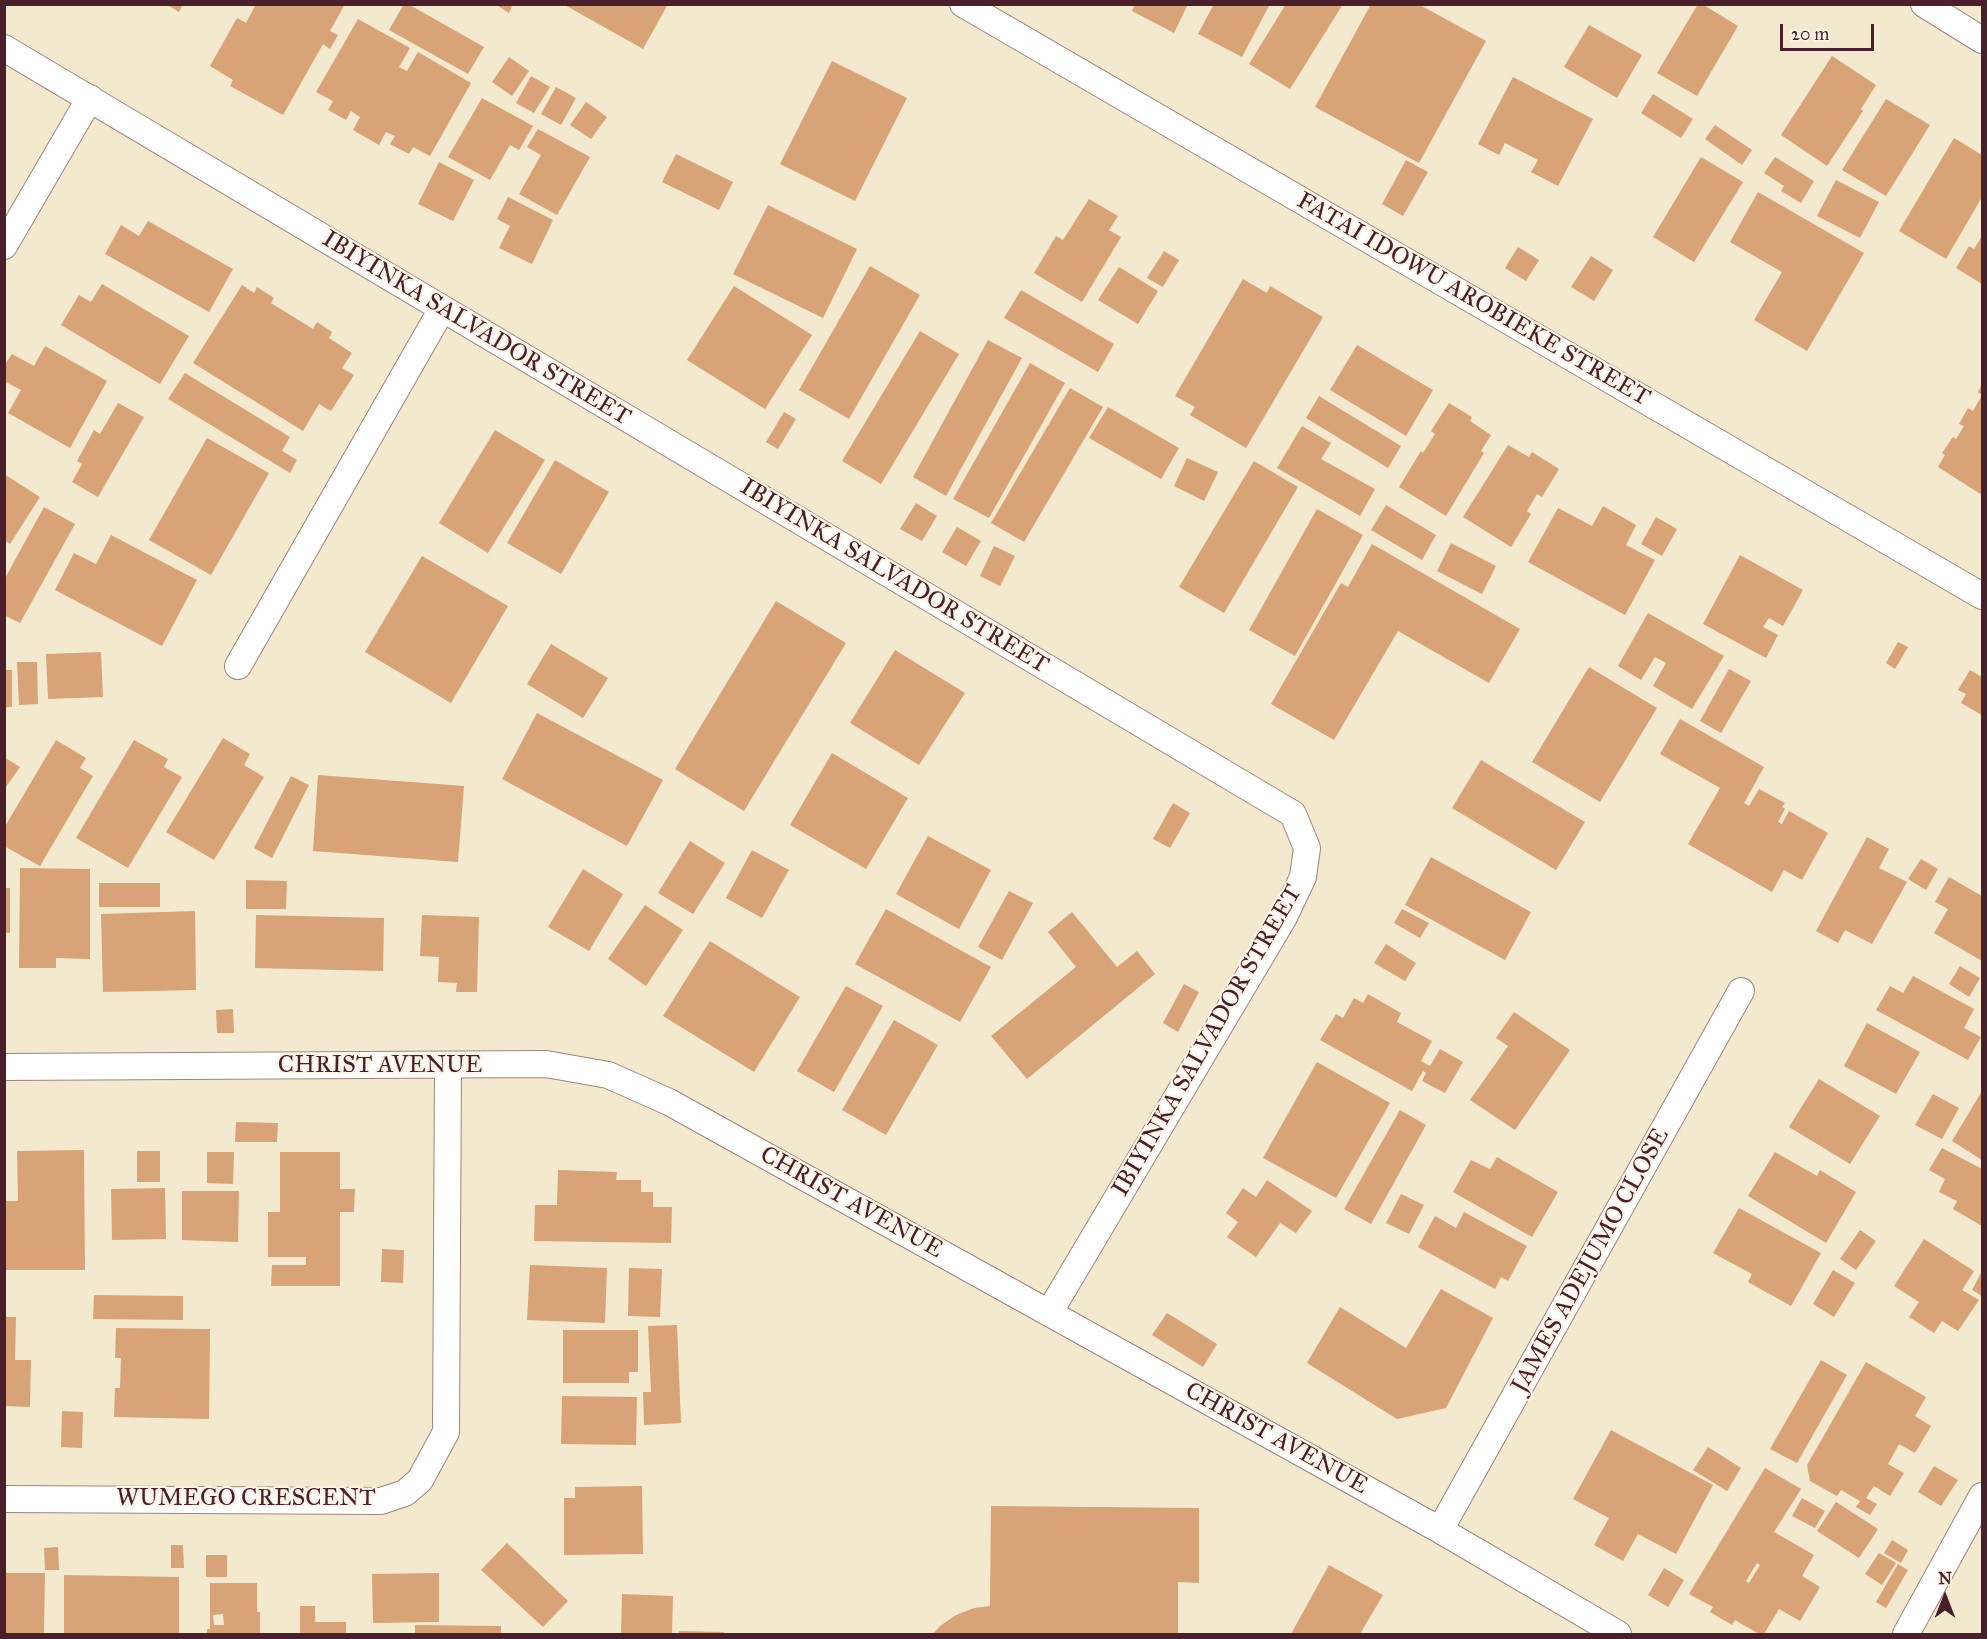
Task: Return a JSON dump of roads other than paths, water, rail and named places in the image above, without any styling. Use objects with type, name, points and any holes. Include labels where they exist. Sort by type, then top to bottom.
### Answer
[{"type":"street","name":"FATAI IDOWU AROBIEKE STREET","points":[[963,4],[1983,596]]},
{"type":"street","points":[[1924,4],[1983,39]]},
{"type":"street","name":"IBIYINKA SALVADOR STREET","points":[[4,48],[1293,814],[1307,848],[1303,877],[1284,917],[1049,1313]]},
{"type":"street","points":[[4,246],[90,98]]},
{"type":"street","points":[[238,666],[442,309]]},
{"type":"street","name":"JAMES ADEJUMO CLOSE","points":[[1440,1530],[1742,991]]},
{"type":"street","name":"CHRIST AVENUE","points":[[4,1067],[546,1064],[608,1075],[669,1102],[1440,1530],[1618,1635]]},
{"type":"street","name":"WUMEGO CRESCENT","points":[[4,1499],[381,1501],[405,1493],[420,1480],[446,1432],[448,1065]]},
{"type":"street","points":[[1905,1635],[1983,1496]]}]
